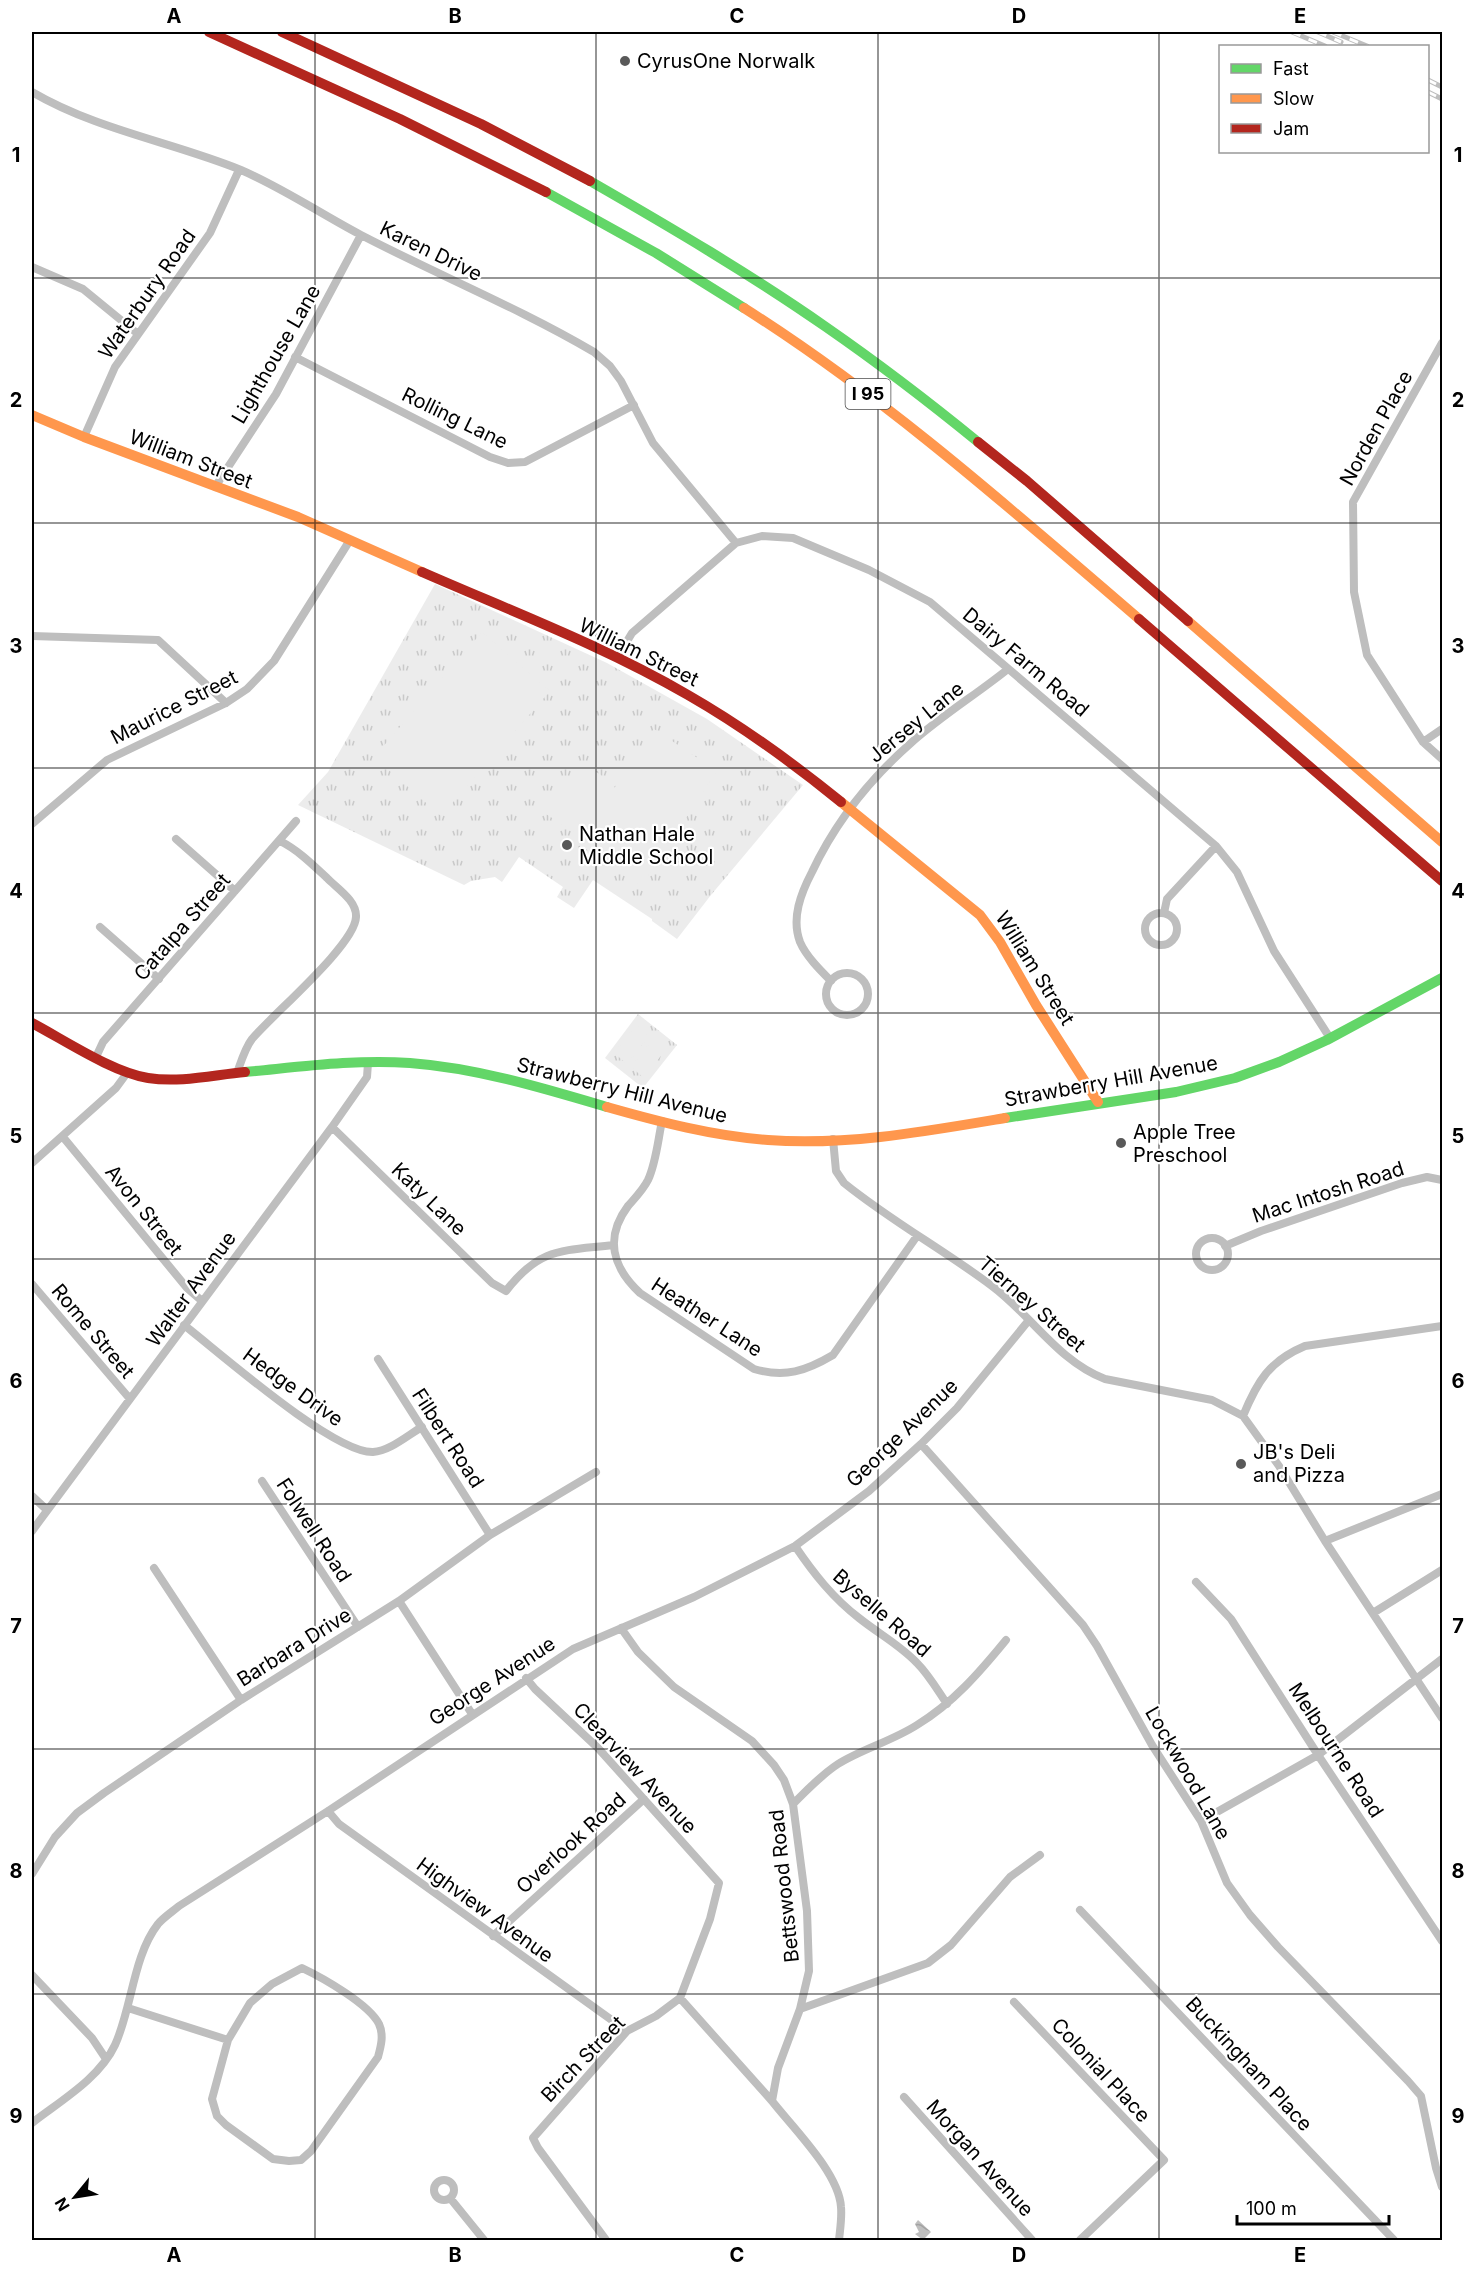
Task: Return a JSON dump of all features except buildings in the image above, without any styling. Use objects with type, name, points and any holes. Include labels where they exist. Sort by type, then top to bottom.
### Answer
[{"type":"main road","name":"I 95","points":[[209,32],[400,118],[531,183],[656,253],[778,330],[896,414],[1001,499],[1443,881]]},
{"type":"main road","name":"I 95","points":[[282,32],[481,124],[578,174],[694,241],[825,326],[935,407],[1027,481],[1443,842]]},
{"type":"main road","name":"William Street","points":[[32,415],[350,540],[616,658],[688,695],[742,728],[851,808],[980,915],[1000,942],[1036,1005],[1098,1102]]},
{"type":"main road","name":"Strawberry Hill Avenue","points":[[32,1023],[127,1073],[150,1078],[178,1079],[344,1062],[423,1064],[465,1070],[562,1093],[663,1121],[727,1135],[769,1139],[833,1139],[890,1135],[1098,1102],[1157,1095],[1206,1085],[1254,1072],[1330,1038],[1443,978]]},
{"type":"street","name":"Karen Drive","points":[[32,92],[84,118],[264,180],[361,235],[594,352],[616,374],[653,443],[736,543]]},
{"type":"street","name":"Waterbury Road","points":[[84,437],[114,367],[210,233],[238,170]]},
{"type":"street","name":"Lighthouse Lane","points":[[215,487],[276,394],[361,235]]},
{"type":"street","points":[[32,267],[83,289],[138,334]]},
{"type":"street","name":"Norden Place","points":[[1443,343],[1353,502],[1354,592],[1367,655],[1423,742],[1443,759]]},
{"type":"street","name":"Rolling Lane","points":[[295,357],[490,457],[508,463],[525,462],[634,405]]},
{"type":"street","name":"Dairy Farm Road","points":[[616,658],[632,633],[736,543],[762,536],[793,538],[869,570],[930,602],[1216,846],[1237,872],[1274,951],[1330,1038]]},
{"type":"street","name":"Maurice Street","points":[[32,824],[107,760],[226,703],[247,689],[274,661],[350,540]]},
{"type":"street","points":[[32,636],[158,640],[226,703]]},
{"type":"street","name":"Jersey Lane","points":[[831,981],[818,968],[800,942],[797,917],[799,901],[826,842],[878,773],[911,742],[1008,669]]},
{"type":"street","points":[[1423,742],[1443,729]]},
{"type":"street","name":"Catalpa Street","points":[[96,1058],[103,1042],[296,821]]},
{"type":"street","points":[[176,839],[236,891]]},
{"type":"street","points":[[237,1073],[251,1041],[353,933],[356,916],[354,904],[295,849],[280,841]]},
{"type":"street","points":[[1164,913],[1167,899],[1216,846]]},
{"type":"street","points":[[1164,913],[1174,918],[1178,928],[1175,938],[1161,946],[1151,942],[1145,933],[1145,927],[1149,918],[1154,914],[1164,913]]},
{"type":"street","points":[[100,927],[159,979]]},
{"type":"street","points":[[843,974],[856,975],[862,979],[868,992],[866,1005],[862,1010],[849,1016],[835,1012],[827,1001],[826,994],[831,981],[843,974]]},
{"type":"street","name":"Walter Avenue","points":[[32,1531],[332,1127],[367,1077],[368,1063]]},
{"type":"street","points":[[32,1163],[116,1088],[127,1073]]},
{"type":"street","points":[[614,1245],[614,1235],[622,1215],[649,1178],[663,1121]]},
{"type":"street","name":"Katy Lane","points":[[332,1127],[492,1283],[506,1291],[523,1271],[542,1257],[571,1250],[614,1245]]},
{"type":"street","name":"Avon Street","points":[[63,1137],[187,1288],[202,1301]]},
{"type":"street","name":"Tierney Street","points":[[833,1139],[836,1171],[844,1183],[993,1287],[1065,1356],[1089,1373],[1105,1379],[1212,1400],[1243,1416],[1279,1466],[1325,1541],[1443,1718]]},
{"type":"street","name":"Mac Intosh Road","points":[[1226,1246],[1261,1231],[1401,1183],[1427,1178],[1443,1180]]},
{"type":"street","name":"Heather Lane","points":[[614,1245],[618,1264],[627,1280],[640,1293],[754,1369],[771,1374],[794,1372],[815,1366],[833,1355],[917,1236]]},
{"type":"street","name":"Mac Intosh Road","points":[[1216,1239],[1226,1246],[1227,1258],[1220,1268],[1208,1270],[1198,1263],[1196,1251],[1203,1241],[1216,1239]]},
{"type":"street","name":"Rome Street","points":[[32,1284],[130,1399]]},
{"type":"street","name":"George Avenue","points":[[32,2123],[91,2077],[106,2059],[114,2046],[128,2008],[146,1945],[159,1924],[179,1906],[328,1811],[573,1649],[715,1587],[795,1546],[869,1491],[921,1444],[957,1408],[1029,1320]]},
{"type":"street","name":"Hedge Drive","points":[[184,1325],[286,1406],[323,1432],[360,1450],[382,1450],[422,1427]]},
{"type":"street","points":[[1243,1416],[1253,1391],[1266,1371],[1289,1353],[1305,1346],[1443,1326]]},
{"type":"street","name":"Filbert Road","points":[[378,1359],[490,1535]]},
{"type":"street","name":"Lockwood Lane","points":[[921,1444],[1083,1625],[1152,1745],[1201,1821],[1227,1883],[1250,1915],[1421,2096],[1436,2168],[1443,2187]]},
{"type":"street","name":"Barbara Drive","points":[[32,1874],[55,1836],[76,1813],[241,1700],[399,1601],[490,1535],[596,1473]]},
{"type":"street","name":"Folwell Road","points":[[261,1481],[358,1627]]},
{"type":"street","points":[[1325,1541],[1443,1494]]},
{"type":"street","points":[[32,1496],[46,1510]]},
{"type":"street","name":"Byselle Road","points":[[795,1546],[815,1576],[838,1599],[918,1664],[947,1704]]},
{"type":"street","points":[[154,1568],[241,1700]]},
{"type":"street","points":[[1373,1613],[1443,1570]]},
{"type":"street","name":"Melbourne Road","points":[[1196,1582],[1231,1619],[1318,1755],[1443,1941]]},
{"type":"street","points":[[399,1601],[472,1714]]},
{"type":"street","name":"Bettswood Road","points":[[621,1628],[638,1652],[674,1687],[752,1741],[784,1780],[793,1804],[810,1944],[809,1971],[800,2009],[778,2068],[772,2101]]},
{"type":"street","points":[[793,1804],[815,1782],[838,1764],[916,1726],[947,1704],[969,1684],[1006,1640]]},
{"type":"street","points":[[1201,1821],[1318,1755],[1443,1659]]},
{"type":"street","name":"Clearview Avenue","points":[[526,1678],[598,1748],[719,1883],[710,1920],[680,1998]]},
{"type":"street","name":"Overlook Road","points":[[493,1936],[644,1798]]},
{"type":"street","name":"Highview Avenue","points":[[328,1811],[339,1824],[627,2031]]},
{"type":"street","points":[[800,2009],[928,1963],[951,1945],[1010,1877],[1040,1855]]},
{"type":"street","name":"Buckingham Place","points":[[1080,1910],[1394,2241]]},
{"type":"street","points":[[302,1968],[325,1979],[369,2012],[379,2025],[382,2041],[378,2057],[311,2151],[301,2160],[288,2161],[273,2159],[217,2116],[212,2099],[228,2040],[250,2003],[272,1984],[302,1968]]},
{"type":"street","points":[[32,1975],[92,2038],[106,2059]]},
{"type":"street","points":[[680,1998],[772,2101],[828,2172],[837,2189],[841,2206],[839,2241]]},
{"type":"street","name":"Birch Street","points":[[606,2241],[533,2138],[627,2031],[656,2016],[680,1998]]},
{"type":"street","name":"Colonial Place","points":[[1014,2002],[1164,2160],[1080,2241]]},
{"type":"street","points":[[128,2008],[228,2040]]},
{"type":"street","name":"Morgan Avenue","points":[[904,2097],[1032,2241]]},
{"type":"street","points":[[450,2198],[484,2241]]},
{"type":"green space","name":"Nathan Hale Middle School","points":[[435,584],[607,663],[707,719],[803,785],[677,939],[652,919],[593,880],[574,908],[557,897],[563,887],[519,857],[502,882],[495,877],[471,881],[464,885],[298,805],[328,772]]},
{"type":"green space","points":[[482,632],[550,691],[441,816],[374,757]]},
{"type":"green space","points":[[654,729],[717,771],[641,886],[577,843],[581,837],[546,814],[581,765],[600,774],[613,790]]},
{"type":"green space","points":[[638,1014],[677,1045],[643,1088],[605,1058]]},
{"type":"green space","points":[[636,1025],[649,1036],[627,1064],[614,1053]]},
{"type":"green space","points":[[653,1039],[666,1049],[644,1078],[631,1067]]},
{"type":"water","points":[[918,2220],[931,2232],[923,2240],[915,2234],[919,2232],[915,2224]]},
{"type":"railway","points":[[1292,32],[1323,45]]},
{"type":"railway","points":[[1318,32],[1341,42]]},
{"type":"railway","points":[[1333,32],[1365,45]]},
{"type":"railway","points":[[1429,80],[1442,87]]},
{"type":"railway","points":[[1429,92],[1442,99]]},
{"type":"traffic: fast","points":[[590,181],[709,251],[797,307],[884,369],[978,442]]},
{"type":"traffic: fast","points":[[546,192],[656,253],[744,308]]},
{"type":"traffic: fast","points":[[1005,1118],[1176,1092],[1235,1078],[1279,1062],[1327,1040],[1442,978]]},
{"type":"traffic: fast","points":[[245,1072],[348,1063],[410,1063],[485,1074],[607,1107]]},
{"type":"traffic: slow","points":[[744,308],[848,379],[898,417],[996,496],[1139,619]]},
{"type":"traffic: slow","points":[[32,415],[84,437],[298,517],[422,572]]},
{"type":"traffic: slow","points":[[1188,621],[1442,842]]},
{"type":"traffic: slow","points":[[841,802],[980,915],[1000,942],[1036,1005],[1098,1102]]},
{"type":"traffic: slow","points":[[607,1107],[707,1132],[747,1138],[798,1141],[887,1136],[1005,1118]]},
{"type":"traffic: jam","points":[[209,32],[400,119],[546,192]]},
{"type":"traffic: jam","points":[[282,32],[481,124],[590,181]]},
{"type":"traffic: jam","points":[[978,442],[1027,481],[1188,621]]},
{"type":"traffic: jam","points":[[422,572],[557,630],[656,677],[747,732],[841,802]]},
{"type":"traffic: jam","points":[[1139,619],[1442,881]]},
{"type":"traffic: jam","points":[[32,1023],[104,1063],[134,1075],[160,1079],[184,1079],[245,1072]]},
{"type":"place","name":"CyrusOne Norwalk","points":[[625,61]]},
{"type":"place","name":"Nathan Hale Middle School","points":[[567,845]]},
{"type":"place","name":"Apple Tree Preschool","points":[[1121,1143]]},
{"type":"place","name":"JB's Deli and Pizza","points":[[1241,1464]]}]
